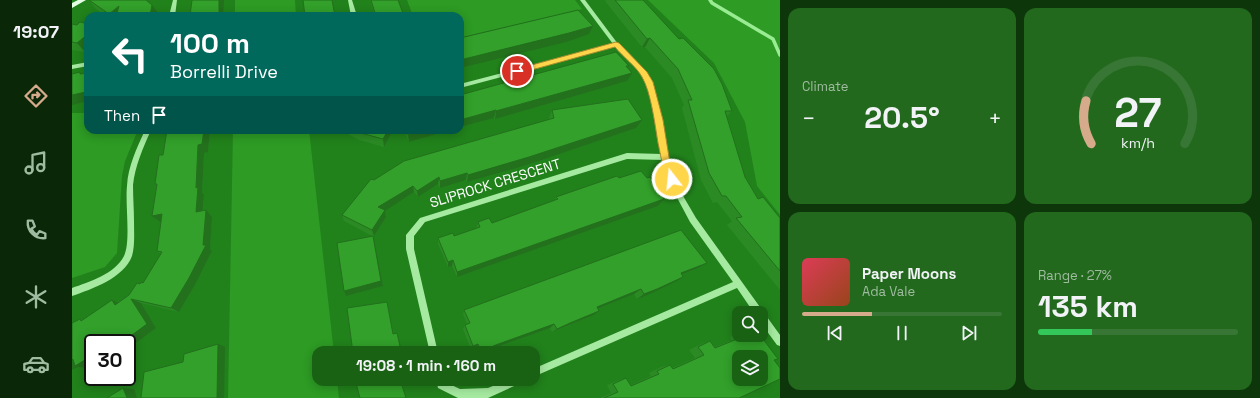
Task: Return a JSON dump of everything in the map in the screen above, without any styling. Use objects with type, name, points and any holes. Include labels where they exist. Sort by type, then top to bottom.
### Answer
[{"type":"main road","points":[[72,6],[83,0]]},
{"type":"street","points":[[173,12],[175,0]]},
{"type":"street","points":[[350,0],[353,12]]},
{"type":"street","points":[[582,0],[616,45],[644,73],[649,82],[665,157],[672,179],[682,202],[754,306]]},
{"type":"street","points":[[464,85],[616,45]]},
{"type":"street","points":[[72,67],[84,65]]},
{"type":"street","points":[[72,292],[92,285],[109,276],[128,257],[130,240],[130,186],[132,171],[139,149],[146,134]]},
{"type":"street","name":"SLIPROCK CRESCENT","points":[[432,346],[410,249],[410,236],[423,220],[627,156],[665,157]]},
{"type":"street","points":[[540,370],[738,284]]},
{"type":"street","points":[[768,326],[780,342]]},
{"type":"street","points":[[443,386],[459,394],[488,393],[504,386]]},
{"type":"green space","points":[[235,0],[295,0],[296,12],[235,12]]},
{"type":"green space","points":[[407,0],[575,0],[582,9],[464,37],[464,12],[412,12]]},
{"type":"green space","points":[[648,0],[780,0],[780,215],[757,186],[745,122],[714,63]]},
{"type":"green space","points":[[72,113],[84,113],[84,134],[136,134],[125,161],[122,176],[117,253],[105,267],[72,278]]},
{"type":"green space","points":[[233,134],[309,134],[333,346],[312,346],[312,386],[338,386],[339,398],[228,398]]},
{"type":"building","points":[[89,0],[146,0],[152,5],[151,12],[117,12],[119,6],[112,12],[106,12]]},
{"type":"building","points":[[192,0],[219,0],[219,12],[190,12]]},
{"type":"building","points":[[303,0],[332,0],[334,12],[304,12]]},
{"type":"building","points":[[371,0],[398,0],[402,12],[375,12]]},
{"type":"building","points":[[615,0],[643,0],[679,39],[683,38],[714,69],[722,84],[732,111],[725,111],[745,177],[758,199],[763,197],[780,218],[780,271],[736,218],[742,217],[726,196],[722,196],[709,173],[688,100],[692,100],[678,69],[650,38],[647,39]]},
{"type":"building","points":[[578,10],[593,26],[464,59],[464,37]]},
{"type":"building","points":[[80,22],[84,23],[84,37],[77,43],[72,42],[72,24],[77,25]]},
{"type":"building","points":[[616,52],[629,66],[626,66],[632,73],[464,119],[464,94]]},
{"type":"building","points":[[80,72],[80,74],[84,74],[84,92],[72,95],[72,74]]},
{"type":"building","points":[[628,99],[642,120],[529,157],[468,175],[467,173],[440,181],[439,177],[417,191],[413,186],[378,207],[385,210],[372,230],[342,215],[371,179],[374,180],[404,161],[554,118],[552,110]]},
{"type":"building","points":[[166,134],[203,134],[202,144],[198,145],[196,188],[198,187],[196,212],[206,210],[203,245],[206,245],[171,308],[131,299],[147,324],[133,334],[84,334],[84,360],[75,366],[73,359],[72,360],[72,323],[80,319],[81,321],[112,300],[115,305],[129,295],[137,283],[143,283],[162,252],[157,251],[162,214],[152,216],[157,184],[155,184],[159,155],[163,155]]},
{"type":"building","points":[[364,134],[386,134],[383,139]]},
{"type":"building","points":[[641,171],[647,178],[650,177],[661,191],[658,192],[664,199],[457,272],[453,260],[448,262],[438,238],[453,233],[454,236],[480,227],[478,222],[489,218],[492,223],[558,199],[556,197],[617,176],[619,178]]},
{"type":"building","points":[[681,230],[707,263],[681,273],[683,277],[657,289],[644,294],[641,289],[597,307],[599,311],[557,329],[554,324],[493,346],[479,346],[478,344],[473,346],[465,325],[470,323],[464,310]]},
{"type":"building","points":[[373,236],[381,281],[344,291],[337,243]]},
{"type":"building","points":[[387,302],[393,334],[397,333],[400,346],[352,346],[347,308]]},
{"type":"building","points":[[710,341],[715,348],[732,341],[765,342],[778,359],[774,360],[780,368],[780,379],[768,385],[768,350],[732,350],[732,386],[765,386],[739,398],[604,398],[618,392],[613,384],[626,378],[631,386],[659,374],[657,371],[670,365],[673,369],[704,355],[698,347]]},
{"type":"building","points":[[218,344],[217,398],[141,398],[144,372],[183,362],[184,354]]},
{"type":"building","points":[[357,386],[402,386],[406,398],[360,398]]},
{"type":"building","points":[[123,388],[127,398],[107,398]]},
{"type":"waterway","points":[[710,0],[712,3],[773,39],[780,55]]},
{"type":"route","points":[[517,71],[616,45],[644,73],[649,82],[665,157],[672,179]]}]
